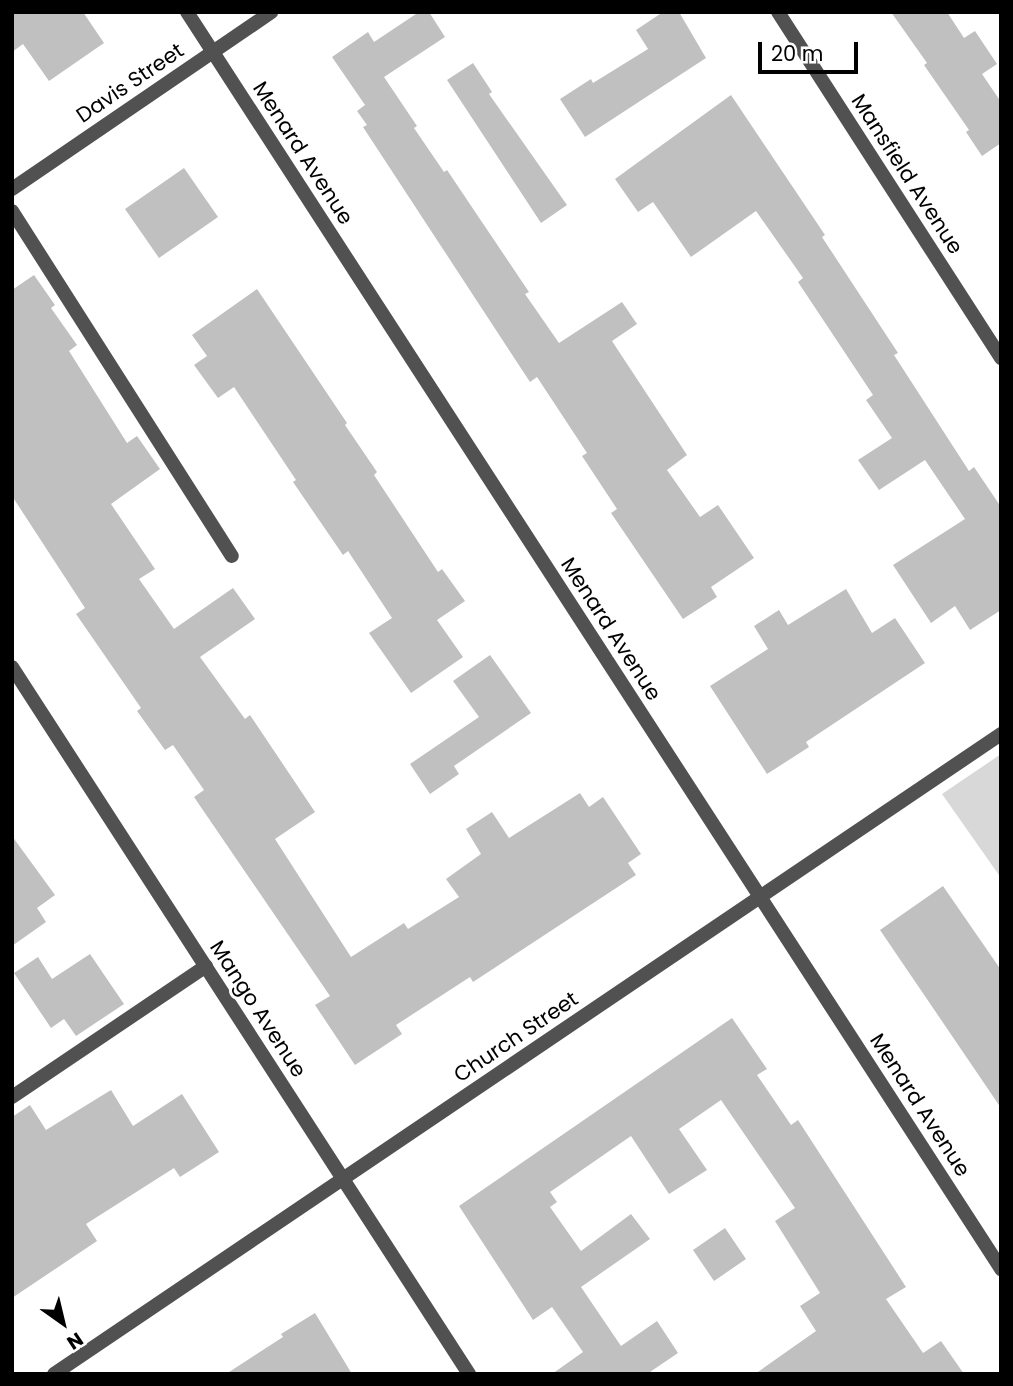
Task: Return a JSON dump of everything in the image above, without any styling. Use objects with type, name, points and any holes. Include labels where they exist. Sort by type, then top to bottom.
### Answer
[{"type":"street","name":"Menard Avenue","points":[[187,12],[1001,1269]]},
{"type":"street","name":"Davis Street","points":[[12,189],[271,12]]},
{"type":"street","name":"Mansfield Avenue","points":[[778,12],[1001,358]]},
{"type":"street","points":[[12,211],[232,556]]},
{"type":"street","name":"Mango Avenue","points":[[12,667],[469,1374]]},
{"type":"street","name":"Church Street","points":[[54,1374],[1001,734]]},
{"type":"street","points":[[12,1097],[206,966]]},
{"type":"shaded area","points":[[1001,754],[1001,878],[942,794]]},
{"type":"building","points":[[12,12],[83,12],[104,43],[49,81],[23,44],[12,52]]},
{"type":"building","points":[[419,12],[429,12],[445,37],[384,77],[417,126],[414,128],[444,172],[447,170],[529,292],[525,294],[559,343],[622,302],[637,324],[612,341],[687,455],[667,470],[700,517],[718,505],[754,558],[711,587],[717,597],[683,619],[611,513],[617,509],[582,456],[587,453],[537,377],[530,382],[363,127],[367,125],[357,111],[365,105],[332,57],[368,32],[374,42]]},
{"type":"building","points":[[663,12],[679,12],[706,58],[585,137],[560,99],[591,79],[593,83],[648,49],[636,30]]},
{"type":"building","points":[[891,12],[947,12],[964,38],[975,31],[997,64],[982,74],[1001,102],[1001,143],[982,156],[966,132],[969,130],[924,65],[927,63]]},
{"type":"building","points":[[473,63],[492,92],[489,94],[567,205],[541,223],[447,80]]},
{"type":"building","points":[[731,95],[825,235],[822,237],[898,353],[894,355],[969,471],[974,467],[1001,507],[1001,610],[970,630],[955,606],[931,623],[893,565],[965,519],[925,460],[879,490],[858,460],[892,438],[866,400],[873,395],[798,282],[803,278],[756,211],[691,257],[653,202],[638,212],[615,179]]},
{"type":"building","points":[[184,168],[218,217],[159,258],[125,209]]},
{"type":"building","points":[[34,275],[55,305],[51,308],[77,345],[69,351],[127,443],[137,436],[160,469],[111,504],[155,569],[139,579],[174,629],[233,588],[255,619],[200,657],[245,719],[250,715],[315,812],[275,839],[351,957],[404,923],[408,929],[459,897],[446,879],[481,854],[466,829],[492,812],[509,838],[580,793],[589,807],[603,797],[641,854],[628,863],[636,875],[473,982],[470,977],[396,1025],[402,1034],[355,1065],[315,1005],[330,996],[194,797],[204,790],[173,745],[165,750],[137,711],[141,708],[76,614],[85,608],[12,496],[12,290]]},
{"type":"building","points":[[257,289],[347,423],[345,425],[377,472],[374,475],[438,572],[442,569],[465,601],[437,620],[463,657],[411,693],[369,633],[392,618],[348,551],[343,555],[293,482],[296,480],[234,387],[218,398],[194,365],[207,356],[192,335]]},
{"type":"building","points":[[846,589],[872,633],[895,618],[925,663],[806,742],[809,747],[767,774],[710,686],[768,649],[754,626],[779,610],[788,625]]},
{"type":"building","points":[[490,655],[531,713],[454,766],[459,774],[430,794],[410,764],[479,717],[453,681]]},
{"type":"building","points":[[12,836],[55,895],[37,908],[46,922],[12,946]]},
{"type":"building","points":[[943,886],[1001,970],[1001,1108],[880,930]]},
{"type":"building","points":[[90,954],[124,1004],[76,1036],[64,1019],[51,1028],[14,973],[38,957],[52,979]]},
{"type":"building","points":[[732,1018],[767,1069],[757,1075],[791,1125],[798,1120],[906,1287],[886,1299],[923,1353],[941,1341],[964,1374],[755,1374],[816,1331],[800,1306],[820,1293],[775,1221],[795,1208],[721,1100],[679,1129],[707,1170],[669,1194],[631,1136],[550,1192],[557,1202],[550,1207],[581,1251],[631,1214],[650,1239],[581,1287],[621,1346],[657,1321],[678,1353],[647,1374],[552,1374],[583,1352],[552,1307],[533,1320],[459,1206]]},
{"type":"building","points":[[111,1090],[133,1126],[182,1094],[219,1152],[180,1177],[174,1168],[86,1224],[97,1241],[12,1298],[12,1117],[30,1105],[46,1130]]},
{"type":"building","points":[[725,1228],[746,1259],[714,1281],[693,1250]]},
{"type":"building","points":[[315,1313],[352,1374],[226,1374],[283,1337],[281,1334]]}]
